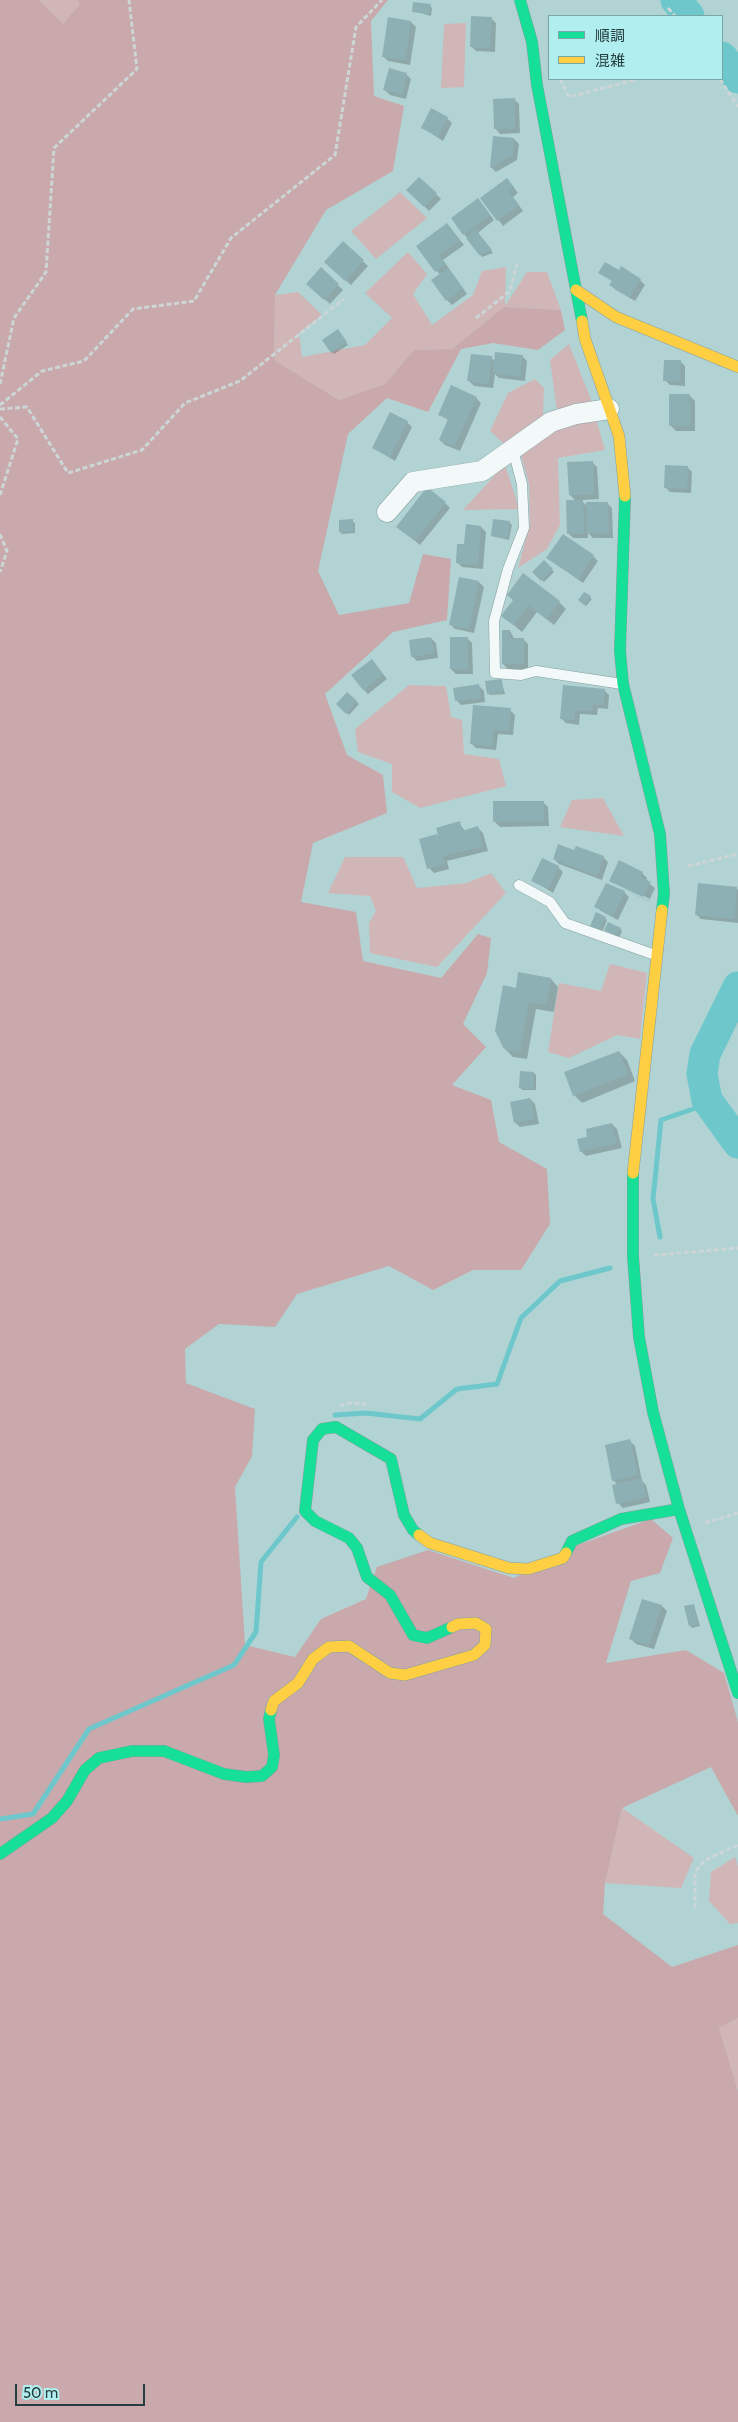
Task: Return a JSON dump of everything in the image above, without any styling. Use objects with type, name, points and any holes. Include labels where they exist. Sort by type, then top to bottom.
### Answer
[{"type":"street","points":[[520,0],[532,42],[537,85],[585,339],[619,436],[625,490],[620,651],[623,684],[660,834],[664,894],[632,1168],[634,1256],[639,1337],[653,1412],[679,1508],[738,1694]]},
{"type":"street","points":[[576,290],[616,317],[738,367]]},
{"type":"street","points":[[387,512],[413,482],[482,471],[551,422],[576,414],[609,409]]},
{"type":"street","points":[[0,1854],[52,1818],[67,1801],[85,1770],[98,1758],[132,1751],[164,1751],[224,1774],[246,1777],[262,1776],[272,1767],[274,1755],[269,1719],[274,1701],[298,1683],[312,1658],[329,1647],[349,1646],[390,1673],[405,1675],[474,1655],[485,1645],[486,1629],[476,1623],[458,1624],[427,1638],[413,1636],[390,1595],[367,1577],[357,1548],[353,1543],[348,1538],[316,1522],[305,1511],[313,1440],[322,1429],[336,1427],[392,1459],[404,1516],[413,1530],[430,1543],[509,1568],[528,1569],[562,1558],[572,1541],[621,1519],[679,1508]]},
{"type":"lane","points":[[513,450],[522,484],[524,528],[508,569],[494,622],[496,673],[521,675],[536,671],[623,684]]},
{"type":"lane","points":[[519,885],[550,902],[565,922],[658,956]]},
{"type":"path","points":[[0,384],[14,318],[46,272],[54,148],[137,70],[129,0]]},
{"type":"path","points":[[0,405],[42,371],[84,361],[133,309],[194,301],[231,238],[335,155],[356,27],[382,0]]},
{"type":"path","points":[[668,8],[674,15]]},
{"type":"path","points":[[560,80],[569,97],[633,80]]},
{"type":"path","points":[[721,80],[738,107]]},
{"type":"path","points":[[476,318],[510,291],[517,264]]},
{"type":"path","points":[[0,409],[27,407],[68,473],[133,453],[142,450],[185,403],[240,382],[344,299]]},
{"type":"path","points":[[0,417],[18,439],[0,495]]},
{"type":"path","points":[[0,534],[7,551],[0,572]]},
{"type":"path","points":[[688,866],[738,854]]},
{"type":"path","points":[[634,1256],[738,1248]]},
{"type":"path","points":[[685,1529],[738,1513]]},
{"type":"path","points":[[695,1908],[695,1872],[705,1860],[738,1845]]},
{"type":"shaded area","points":[[0,0],[39,0],[63,24],[80,4],[78,0],[388,0],[371,21],[374,96],[404,106],[393,171],[326,210],[275,295],[274,360],[339,400],[385,384],[414,350],[452,349],[504,307],[561,310],[565,330],[538,350],[493,343],[461,349],[428,412],[387,398],[348,434],[318,571],[339,615],[409,603],[423,554],[451,559],[447,620],[393,632],[325,694],[347,755],[383,775],[387,813],[313,843],[301,902],[356,912],[363,961],[441,978],[478,934],[491,938],[487,973],[463,1024],[486,1047],[452,1085],[491,1100],[499,1142],[547,1169],[550,1224],[521,1270],[473,1270],[433,1290],[389,1266],[297,1294],[275,1327],[219,1324],[185,1349],[186,1383],[255,1409],[252,1456],[235,1487],[245,1645],[295,1657],[321,1619],[366,1599],[377,1567],[428,1550],[514,1578],[578,1545],[651,1519],[673,1538],[660,1573],[631,1581],[606,1663],[686,1650],[724,1673],[738,1722],[738,1816],[711,1767],[622,1808],[605,1883],[603,1914],[672,1967],[738,1945],[738,2018],[719,2028],[738,2091],[738,2422],[0,2422]]},
{"type":"shaded area","points":[[39,0],[78,0],[80,4],[63,25]]},
{"type":"shaded area","points":[[466,23],[464,87],[441,88],[444,24]]},
{"type":"shaded area","points":[[400,192],[427,218],[376,259],[351,231]]},
{"type":"shaded area","points":[[408,252],[427,274],[413,294],[432,325],[473,295],[482,271],[506,267],[505,306],[527,272],[547,272],[561,310],[504,307],[452,349],[414,350],[385,384],[339,400],[274,360],[275,295],[298,292],[322,315],[299,333],[302,357],[365,345],[392,318],[365,293]]},
{"type":"shaded area","points":[[569,344],[592,402],[557,411],[550,360]]},
{"type":"shaded area","points":[[535,379],[544,388],[543,417],[504,444],[490,431],[508,393]]},
{"type":"shaded area","points":[[596,419],[605,450],[558,458],[560,525],[547,549],[518,568],[530,524],[529,484],[521,455],[548,429]]},
{"type":"shaded area","points":[[505,464],[519,509],[463,510]]},
{"type":"shaded area","points":[[409,685],[446,686],[451,717],[462,720],[464,754],[499,759],[506,786],[420,808],[392,792],[392,764],[358,752],[355,729]]},
{"type":"shaded area","points":[[603,798],[624,836],[560,827],[572,800]]},
{"type":"shaded area","points":[[345,857],[403,857],[417,888],[467,883],[491,873],[506,893],[437,967],[370,953],[369,923],[376,911],[370,896],[328,893]]},
{"type":"shaded area","points":[[610,964],[647,973],[640,1039],[617,1035],[569,1058],[548,1052],[559,983],[601,991]]},
{"type":"shaded area","points":[[622,1808],[694,1858],[681,1888],[605,1883]]},
{"type":"shaded area","points":[[735,1857],[738,1866],[738,1923],[730,1924],[709,1901],[711,1872]]},
{"type":"shaded area","points":[[738,2018],[738,2091],[719,2028]]},
{"type":"building","points":[[413,2],[431,4],[429,14],[412,12]]},
{"type":"building","points":[[471,16],[492,17],[490,48],[470,47]]},
{"type":"building","points":[[388,17],[411,21],[405,60],[382,57]]},
{"type":"building","points":[[389,68],[407,73],[402,94],[383,90]]},
{"type":"building","points":[[515,98],[515,129],[494,129],[493,99]]},
{"type":"building","points":[[431,108],[448,117],[438,137],[421,128]]},
{"type":"building","points":[[493,136],[514,138],[513,155],[490,168]]},
{"type":"building","points":[[419,177],[437,193],[424,207],[406,190]]},
{"type":"building","points":[[507,178],[514,187],[508,191],[519,205],[497,221],[480,198]]},
{"type":"building","points":[[478,198],[490,215],[463,235],[451,218]]},
{"type":"building","points":[[447,223],[460,240],[439,255],[446,264],[435,272],[416,246]]},
{"type":"building","points":[[476,230],[492,250],[479,255],[466,238]]},
{"type":"building","points":[[343,241],[364,260],[345,281],[324,262]]},
{"type":"building","points":[[605,262],[619,270],[621,266],[641,279],[629,297],[609,285],[612,281],[598,273]]},
{"type":"building","points":[[321,267],[339,284],[324,300],[306,284]]},
{"type":"building","points":[[448,268],[463,288],[446,301],[431,280]]},
{"type":"building","points":[[338,329],[347,342],[331,353],[322,340]]},
{"type":"building","points":[[495,352],[523,355],[520,377],[493,373]]},
{"type":"building","points":[[471,354],[492,356],[488,384],[467,381]]},
{"type":"building","points":[[664,360],[681,360],[680,381],[663,381]]},
{"type":"building","points":[[451,385],[477,397],[454,447],[439,440],[448,419],[438,415]]},
{"type":"building","points":[[669,394],[690,394],[690,426],[669,426]]},
{"type":"building","points":[[390,412],[408,421],[390,457],[372,448]]},
{"type":"building","points":[[593,461],[594,494],[569,495],[567,462]]},
{"type":"building","points":[[665,465],[688,466],[687,489],[664,488]]},
{"type":"building","points":[[427,487],[446,502],[415,541],[396,527]]},
{"type":"building","points":[[566,500],[583,500],[584,534],[567,534]]},
{"type":"building","points":[[586,502],[608,502],[609,533],[587,533]]},
{"type":"building","points":[[353,519],[353,532],[339,532],[339,520]]},
{"type":"building","points":[[493,519],[510,521],[508,539],[491,536]]},
{"type":"building","points":[[466,524],[481,526],[478,565],[456,563],[457,544],[464,544]]},
{"type":"building","points":[[563,534],[594,555],[578,579],[546,558]]},
{"type":"building","points":[[544,560],[553,569],[541,581],[532,572]]},
{"type":"building","points":[[523,573],[560,601],[546,619],[529,605],[513,625],[501,616],[513,600],[507,595]]},
{"type":"building","points":[[459,577],[479,581],[469,629],[449,625]]},
{"type":"building","points":[[584,592],[591,596],[584,605],[578,600]]},
{"type":"building","points":[[502,630],[510,630],[510,638],[524,638],[524,664],[502,664]]},
{"type":"building","points":[[431,637],[434,653],[411,657],[409,640]]},
{"type":"building","points":[[450,637],[468,637],[468,669],[450,669]]},
{"type":"building","points":[[372,659],[383,674],[363,690],[351,675]]},
{"type":"building","points":[[502,679],[503,692],[487,694],[485,681]]},
{"type":"building","points":[[479,684],[481,698],[455,701],[453,688]]},
{"type":"building","points":[[563,685],[605,689],[603,705],[593,704],[592,711],[575,710],[574,720],[560,719]]},
{"type":"building","points":[[347,692],[357,701],[346,714],[336,704]]},
{"type":"building","points":[[473,705],[511,708],[509,731],[493,730],[492,746],[470,744]]},
{"type":"building","points":[[493,801],[544,801],[544,821],[493,822]]},
{"type":"building","points":[[460,821],[462,831],[478,826],[483,846],[444,856],[436,828]]},
{"type":"building","points":[[437,834],[445,864],[427,869],[419,839]]},
{"type":"building","points":[[558,844],[574,850],[576,846],[604,856],[597,876],[553,859]]},
{"type":"building","points":[[542,858],[559,866],[548,889],[531,881]]},
{"type":"building","points":[[619,860],[643,872],[640,877],[651,882],[643,897],[609,881]]},
{"type":"building","points":[[606,883],[625,891],[613,916],[594,907]]},
{"type":"building","points":[[698,883],[737,887],[734,919],[695,915]]},
{"type":"building","points":[[596,912],[606,917],[599,930],[590,926]]},
{"type":"building","points":[[608,922],[621,928],[617,936],[604,930]]},
{"type":"building","points":[[518,972],[551,978],[546,1005],[529,1002],[520,1052],[504,1049],[495,1031],[503,985],[516,988]]},
{"type":"building","points":[[619,1051],[628,1074],[573,1096],[564,1072]]},
{"type":"building","points":[[520,1071],[534,1072],[534,1089],[519,1088]]},
{"type":"building","points":[[530,1098],[535,1119],[514,1123],[510,1102]]},
{"type":"building","points":[[612,1123],[617,1143],[580,1152],[577,1139],[587,1137],[586,1129]]},
{"type":"building","points":[[630,1439],[638,1475],[612,1481],[605,1445]]},
{"type":"building","points":[[642,1478],[646,1497],[616,1504],[612,1485]]},
{"type":"building","points":[[642,1599],[662,1605],[649,1645],[629,1639]]},
{"type":"building","points":[[694,1604],[698,1624],[689,1626],[684,1606]]},
{"type":"waterway","points":[[676,0],[688,15]]},
{"type":"waterway","points":[[723,58],[738,78]]},
{"type":"waterway","points":[[738,987],[705,1054],[702,1074],[707,1100],[738,1143]]},
{"type":"waterway","points":[[660,1237],[653,1199],[661,1120],[699,1107],[707,1100]]},
{"type":"waterway","points":[[335,1415],[366,1413],[420,1419],[457,1389],[497,1384],[521,1318],[560,1281],[610,1268]]},
{"type":"waterway","points":[[0,1819],[33,1814],[89,1729],[234,1665],[256,1632],[261,1562],[297,1517]]},
{"type":"traffic: fast","points":[[520,0],[532,42],[537,85],[582,321]]},
{"type":"traffic: fast","points":[[625,496],[620,651],[623,684],[660,834],[664,894],[662,910]]},
{"type":"traffic: fast","points":[[633,1173],[633,1256],[639,1337],[653,1412],[679,1509],[738,1693]]},
{"type":"traffic: fast","points":[[419,1535],[413,1530],[404,1515],[391,1459],[336,1427],[322,1429],[313,1440],[305,1511],[315,1521],[349,1538],[357,1548],[367,1577],[390,1595],[413,1635],[427,1638],[452,1627]]},
{"type":"traffic: fast","points":[[566,1553],[572,1541],[621,1519],[679,1509]]},
{"type":"traffic: fast","points":[[0,1854],[52,1818],[67,1801],[85,1770],[99,1758],[132,1751],[164,1751],[224,1774],[246,1777],[262,1776],[272,1767],[274,1755],[269,1719],[271,1710]]},
{"type":"traffic: slow","points":[[576,290],[616,317],[738,367]]},
{"type":"traffic: slow","points":[[582,321],[585,339],[619,436],[625,496]]},
{"type":"traffic: slow","points":[[633,1173],[662,910]]},
{"type":"traffic: slow","points":[[419,1535],[430,1543],[509,1568],[528,1569],[563,1558],[566,1553]]},
{"type":"traffic: slow","points":[[271,1710],[274,1701],[298,1683],[313,1659],[329,1647],[349,1646],[390,1673],[405,1675],[474,1655],[485,1645],[486,1629],[476,1623],[458,1624],[452,1627]]}]
